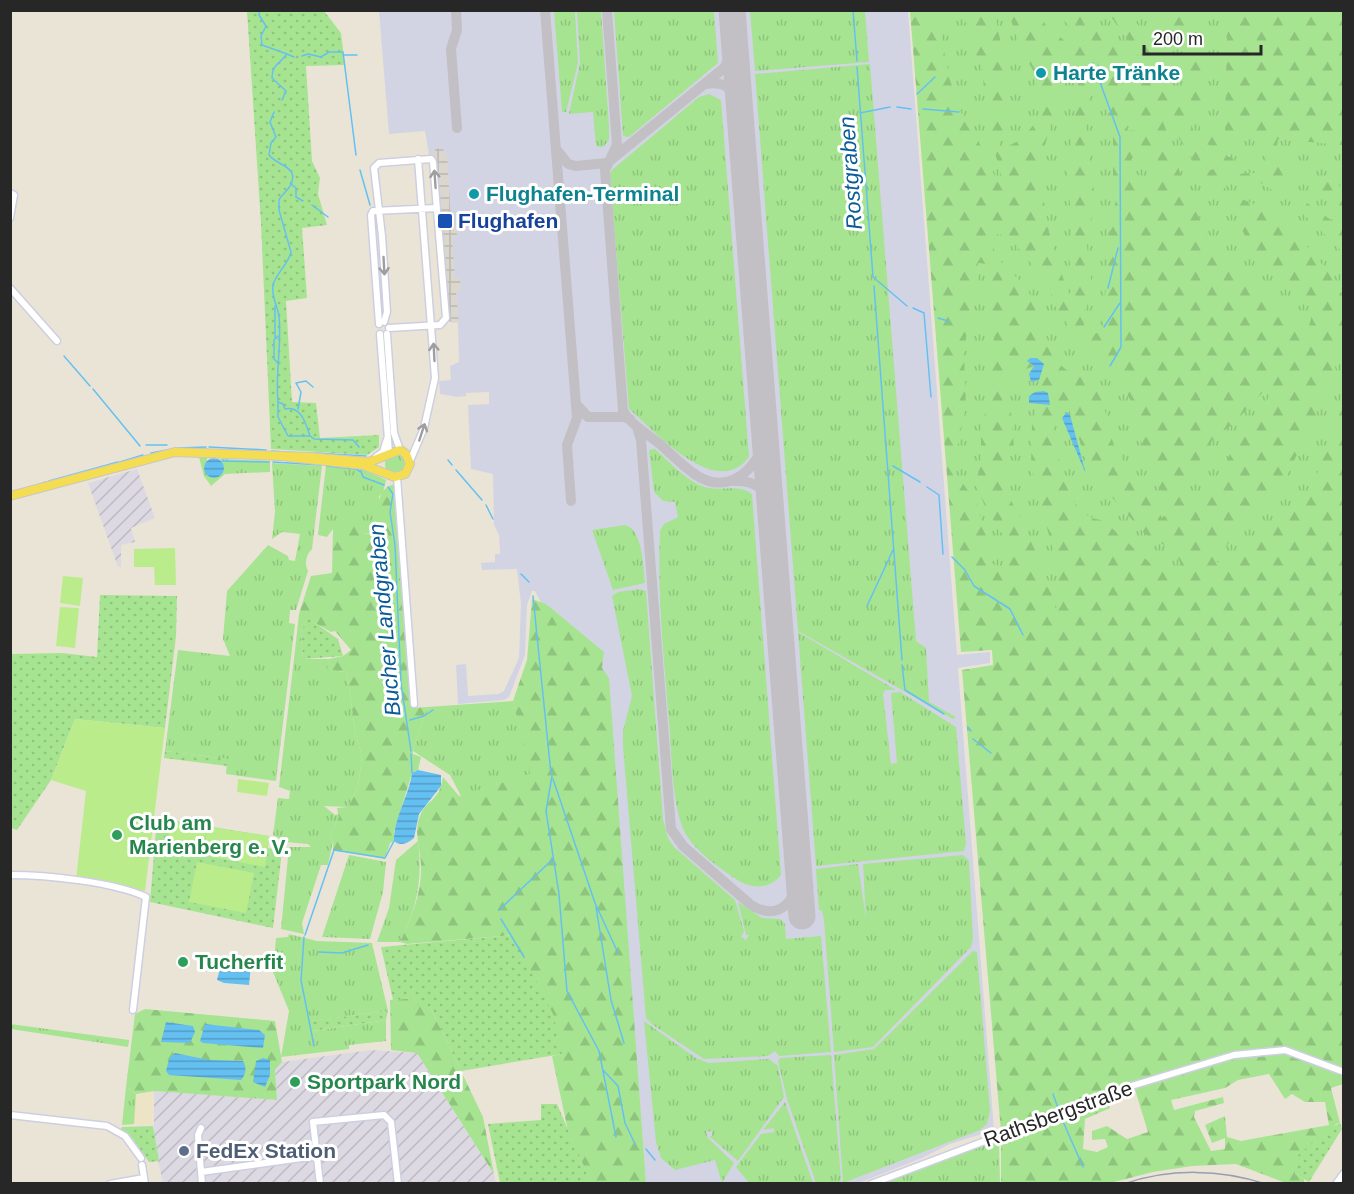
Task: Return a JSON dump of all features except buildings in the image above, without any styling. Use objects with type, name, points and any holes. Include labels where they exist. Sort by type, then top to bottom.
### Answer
[{"type":"main road","points":[[10,496],[172,452],[288,457],[360,462],[375,462],[400,450],[410,461],[406,472],[393,476],[366,465],[288,457]]},
{"type":"main road","points":[[387,455],[384,466],[393,476]]},
{"type":"street","points":[[378,210],[374,172],[376,164],[428,158],[434,162],[446,318],[442,324],[385,332],[377,328],[381,323]]},
{"type":"street","points":[[410,461],[424,428],[435,378],[418,159]]},
{"type":"street","points":[[10,193],[14,195],[10,218]]},
{"type":"street","points":[[400,450],[394,433],[371,215],[373,211],[378,210],[437,208]]},
{"type":"street","points":[[428,274],[442,273]]},
{"type":"street","points":[[10,288],[57,341]]},
{"type":"street","points":[[385,332],[387,455]]},
{"type":"street","points":[[360,462],[381,454],[388,435]]},
{"type":"street","points":[[393,476],[414,704]]},
{"type":"street","points":[[10,875],[80,883],[147,897],[133,1010]]},
{"type":"street","name":"Rathsbergstraße","points":[[871,1184],[1128,1087],[1203,1063],[1248,1052],[1285,1050],[1344,1072]]},
{"type":"street","points":[[10,1115],[107,1126],[125,1136],[142,1162],[144,1181],[110,1184]]},
{"type":"street","points":[[320,1184],[313,1122],[387,1116],[391,1122],[398,1184]]},
{"type":"street","points":[[201,1128],[198,1135],[202,1184]]},
{"type":"street","points":[[201,1172],[316,1156]]},
{"type":"street","points":[[1336,1184],[1344,1173]]},
{"type":"shaded area","points":[[379,11],[908,11],[957,655],[990,652],[990,663],[958,668],[994,1130],[950,1144],[922,1158],[859,1183],[646,1183],[612,743],[535,591],[532,591],[527,605],[525,655],[509,697],[504,700],[458,704],[456,665],[466,664],[468,696],[498,694],[504,691],[519,658],[521,604],[517,569],[482,570],[481,563],[495,562],[495,554],[500,554],[499,535],[494,525],[493,474],[471,469],[468,405],[489,404],[489,392],[466,393],[466,396],[457,397],[440,394],[439,381],[451,380],[450,366],[459,362],[458,323],[425,131],[389,134]]},
{"type":"shaded area","points":[[443,148],[444,153],[447,152],[451,224],[456,224],[457,237],[452,238],[455,278],[460,278],[461,291],[456,292],[459,322],[452,323],[448,320],[431,157],[428,154],[435,153],[435,149]]},
{"type":"shaded area","points":[[137,469],[155,518],[131,528],[135,542],[121,545],[121,567],[118,567],[88,483]]},
{"type":"shaded area","points":[[371,1050],[417,1053],[494,1174],[496,1183],[163,1183],[154,1143],[154,1091],[277,1100],[275,1070],[282,1062]]},
{"type":"shaded area","points":[[154,1091],[152,1124],[134,1124],[136,1094]]},
{"type":"green space","points":[[247,11],[324,11],[341,33],[345,65],[306,66],[312,161],[320,178],[318,194],[327,225],[302,228],[307,298],[286,301],[292,402],[316,403],[320,438],[379,435],[379,447],[367,455],[271,449],[261,223]]},
{"type":"green space","points":[[554,11],[575,11],[578,63],[566,112],[562,112]]},
{"type":"green space","points":[[577,11],[601,11],[609,126],[609,140],[603,147],[596,146],[593,112],[569,114],[580,63]]},
{"type":"green space","points":[[614,11],[714,11],[718,63],[629,137],[623,136]]},
{"type":"green space","points":[[750,11],[865,11],[869,62],[755,71]]},
{"type":"green space","points":[[910,11],[936,11],[950,80],[960,111],[977,138],[997,181],[1002,178],[995,153],[1020,140],[1041,117],[1037,108],[1036,76],[1019,45],[1008,11],[1026,13],[1028,11],[1042,18],[1046,26],[1065,41],[1077,45],[1084,44],[1084,40],[1054,11],[1092,11],[1117,50],[1127,75],[1137,83],[1144,76],[1147,68],[1107,11],[1128,11],[1153,51],[1167,96],[1180,97],[1195,138],[1203,136],[1189,94],[1180,38],[1162,11],[1194,11],[1197,16],[1203,33],[1204,45],[1204,104],[1207,117],[1213,127],[1222,134],[1225,131],[1227,33],[1222,11],[1343,11],[1343,145],[1278,139],[1274,166],[1343,187],[1343,257],[1339,248],[1291,202],[1261,183],[1249,186],[1242,180],[1228,181],[1225,188],[1229,196],[1260,207],[1300,238],[1340,289],[1345,308],[1343,343],[1334,356],[1336,377],[1318,405],[1316,416],[1281,487],[1214,559],[1221,565],[1311,490],[1343,404],[1343,1084],[1331,1088],[1340,1123],[1336,1124],[1295,1174],[1304,1179],[1304,1183],[1286,1183],[1236,1164],[1192,1166],[1153,1172],[1110,1183],[1001,1183],[1001,1141],[1108,1099],[1110,1108],[1085,1119],[1083,1149],[1097,1152],[1108,1147],[1105,1139],[1092,1140],[1092,1131],[1107,1126],[1127,1139],[1148,1132],[1133,1083],[1001,1132],[962,670],[993,665],[992,650],[961,652]],"holes":[[[1092,58],[1096,58],[1113,132],[1113,183],[1117,196],[1110,225],[1103,327],[1098,333],[1090,334],[1085,329],[1082,314],[1087,307],[1091,279],[1086,237],[1087,226],[1093,216],[1094,191],[1086,134]],[[1068,60],[1077,62],[1080,68],[1067,178],[1072,222],[1069,258],[1074,291],[1068,294],[1049,232],[1041,184],[1045,145],[1055,112],[1061,62]],[[1126,101],[1147,129],[1126,131]],[[1161,115],[1164,115],[1197,166],[1235,212],[1251,251],[1265,268],[1314,307],[1308,330],[1271,304],[1232,256],[1212,245],[1184,185]],[[1229,135],[1258,141],[1267,158],[1267,168],[1255,173],[1233,174],[1233,157],[1227,157],[1227,153],[1223,152],[1223,168],[1209,170],[1202,144],[1229,147]],[[1139,156],[1160,165],[1156,179],[1129,173],[1132,158]],[[1283,176],[1342,199],[1331,220],[1283,186]],[[997,234],[1008,236],[1050,286],[1052,301],[1084,350],[1103,362],[1120,380],[1134,407],[1134,424],[1170,514],[1162,518],[1142,484],[1121,457],[1115,448],[1100,396],[1090,383],[1067,370],[1059,362],[1027,289],[997,257],[994,250]],[[978,263],[987,264],[988,320],[994,338],[990,354],[991,367],[987,372],[987,379],[994,385],[981,426],[981,456],[976,485],[987,511],[1003,535],[1010,560],[1001,567],[993,564],[988,555],[988,543],[975,500],[956,474],[956,452],[966,407],[964,353],[970,308],[976,297]],[[1037,358],[1044,364],[1038,392],[1044,391],[1045,406],[1039,406],[1032,424],[1031,466],[1056,562],[1059,608],[1054,607],[1051,584],[1045,577],[1026,527],[1006,492],[1006,465],[1014,448],[1008,376],[1034,366],[1029,363]],[[1265,390],[1270,394],[1257,422],[1235,443],[1215,487],[1204,500],[1192,502],[1185,500],[1184,491],[1194,463],[1207,455],[1212,440],[1233,424]],[[1070,411],[1090,473],[1145,534],[1176,552],[1181,565],[1176,571],[1169,574],[1149,562],[1103,520],[1089,517],[1079,508],[1070,495],[1060,462],[1052,416]],[[1269,1074],[1285,1099],[1292,1094],[1305,1102],[1325,1102],[1329,1125],[1241,1141],[1227,1137],[1225,1116],[1205,1125],[1212,1143],[1225,1138],[1225,1149],[1211,1151],[1194,1117],[1195,1111],[1224,1103],[1223,1097],[1174,1110],[1171,1100],[1225,1088],[1238,1080]]]},
{"type":"green space","points":[[913,11],[1234,11],[1343,139],[1343,448],[1245,592],[1036,639],[951,495]]},
{"type":"green space","points":[[963,11],[994,11],[1006,64],[1009,93],[1008,109],[998,148],[993,147],[984,121],[990,112],[984,90],[982,65],[971,46]]},
{"type":"green space","points":[[870,64],[916,641],[926,648],[929,702],[956,717],[953,719],[798,631],[755,74]]},
{"type":"green space","points":[[709,94],[721,100],[749,457],[735,469],[720,471],[704,467],[687,458],[670,446],[629,409],[610,174],[699,97]]},
{"type":"green space","points":[[655,449],[685,476],[698,484],[711,488],[741,489],[752,494],[781,875],[765,885],[754,886],[742,882],[697,849],[686,834],[678,814],[672,774],[660,603],[659,555],[660,531],[664,524],[678,517],[675,502],[663,501],[654,492],[649,450]]},
{"type":"green space","points":[[396,453],[404,456],[407,464],[404,472],[396,475],[388,472],[385,464],[388,456]]},
{"type":"green space","points":[[199,457],[207,458],[206,471],[222,461],[220,459],[270,461],[270,472],[225,474],[211,486],[204,476]]},
{"type":"green space","points":[[272,463],[322,466],[312,549],[306,560],[308,571],[296,610],[290,610],[289,623],[295,624],[276,781],[226,774],[227,759],[165,751],[178,650],[230,656],[223,639],[227,591],[268,545],[288,556],[289,560],[295,561],[300,534],[282,532],[272,539],[275,512]]},
{"type":"green space","points":[[326,465],[358,467],[386,480],[383,493],[379,496],[381,535],[333,529],[327,537],[318,535]]},
{"type":"green space","points":[[394,484],[412,708],[427,707],[413,751],[413,754],[421,757],[418,770],[412,773],[394,832],[394,841],[390,843],[385,859],[333,850],[330,835],[339,817],[337,808],[348,807],[358,787],[362,757],[355,731],[347,672],[327,670],[329,659],[343,656],[351,650],[335,631],[331,632],[308,619],[301,632],[303,659],[294,659],[299,614],[311,576],[332,573],[333,529],[344,520],[357,522],[363,533],[381,535],[378,504],[387,487]]},
{"type":"green space","points":[[625,525],[631,528],[639,541],[645,583],[613,590],[592,530]]},
{"type":"green space","points":[[175,548],[176,585],[155,585],[154,567],[134,567],[134,549]]},
{"type":"green space","points":[[63,576],[83,578],[80,606],[60,603]]},
{"type":"green space","points":[[639,589],[646,591],[663,819],[668,838],[674,847],[735,900],[744,931],[741,937],[745,941],[749,935],[746,935],[738,902],[762,918],[780,919],[785,924],[786,939],[821,936],[831,1052],[779,1056],[775,1051],[768,1056],[704,1059],[646,1018],[623,747],[623,731],[632,696],[612,596],[618,592]]},
{"type":"green space","points":[[100,595],[177,596],[176,636],[165,728],[75,719],[51,780],[17,830],[11,828],[11,654],[62,653],[97,657]]},
{"type":"green space","points":[[532,599],[546,604],[604,652],[602,668],[609,678],[646,1183],[591,1183],[568,1131],[552,1056],[562,1054],[513,935],[407,944],[400,942],[412,915],[420,886],[418,822],[426,806],[439,792],[443,777],[459,796],[530,774],[513,701],[527,660]]},
{"type":"green space","points":[[60,607],[79,608],[75,648],[56,646]]},
{"type":"green space","points":[[308,618],[338,639],[343,656],[303,659],[301,632]]},
{"type":"green space","points":[[798,632],[896,690],[885,690],[883,694],[891,764],[897,763],[891,693],[900,692],[956,727],[966,844],[964,851],[816,866]]},
{"type":"green space","points":[[294,659],[329,659],[328,670],[347,672],[355,731],[362,757],[358,787],[348,807],[324,806],[335,815],[339,814],[339,817],[330,835],[333,841],[328,865],[321,865],[302,923],[304,934],[281,929],[289,847],[311,847],[308,844],[285,842],[273,835],[278,798],[289,799],[290,791],[279,787]]},
{"type":"green space","points":[[513,701],[531,774],[461,796],[450,775],[413,751],[427,707]]},
{"type":"green space","name":"Club am Marienberg e. V.","points":[[75,719],[165,728],[145,891],[76,879],[86,791],[51,780]]},
{"type":"green space","points":[[165,751],[228,759],[227,766],[164,758]]},
{"type":"green space","points":[[238,779],[269,783],[267,796],[237,792]]},
{"type":"green space","points":[[157,818],[269,836],[268,848],[282,851],[273,928],[150,902]]},
{"type":"green space","points":[[171,821],[207,828],[202,854],[166,848]]},
{"type":"green space","points":[[208,827],[269,836],[265,867],[203,855]]},
{"type":"green space","points":[[418,841],[419,881],[406,929],[400,942],[377,942],[389,908],[396,860]]},
{"type":"green space","points":[[349,855],[386,862],[383,892],[370,939],[322,937]]},
{"type":"green space","points":[[963,855],[969,861],[973,939],[971,947],[873,1047],[834,1052],[824,920],[822,911],[819,910],[816,869],[858,864],[866,919],[863,864]]},
{"type":"green space","points":[[197,862],[254,873],[246,913],[189,902]]},
{"type":"green space","points":[[289,934],[317,941],[372,943],[388,1011],[311,1021],[313,1031],[386,1020],[386,1041],[349,1045],[349,1049],[281,1057],[289,1011],[273,972],[276,938],[288,937]]},
{"type":"green space","points":[[513,935],[553,1014],[562,1054],[461,1071],[430,1006],[418,1006],[417,998],[393,1000],[381,947]]},
{"type":"green space","points":[[973,951],[977,952],[990,1111],[987,1124],[980,1130],[843,1183],[834,1055],[874,1049]]},
{"type":"green space","points":[[417,998],[430,1006],[483,1117],[494,1174],[417,1053],[391,1050],[390,1000]]},
{"type":"green space","points":[[145,1009],[275,1021],[282,1062],[275,1070],[277,1100],[154,1091],[136,1094],[126,1087],[135,1014]]},
{"type":"green space","points":[[388,1011],[386,1020],[312,1031],[310,1021]]},
{"type":"green space","points":[[644,1021],[696,1058],[709,1063],[769,1059],[778,1066],[784,1097],[738,1161],[709,1136],[712,1136],[712,1131],[706,1132],[708,1138],[734,1163],[722,1183],[715,1160],[675,1170],[661,1158],[656,1142]]},
{"type":"green space","points":[[10,1024],[129,1040],[128,1047],[11,1029]]},
{"type":"green space","points":[[831,1055],[841,1179],[839,1183],[816,1183],[787,1099],[778,1061],[780,1058]]},
{"type":"green space","points":[[126,1087],[136,1094],[134,1124],[122,1125]]},
{"type":"green space","points":[[785,1102],[813,1183],[749,1183],[736,1167],[761,1134],[774,1132],[774,1128],[763,1130]]},
{"type":"green space","points":[[541,1104],[557,1104],[591,1183],[500,1183],[488,1124],[541,1120]]},
{"type":"green space","points":[[1340,1123],[1342,1129],[1309,1182],[1295,1174],[1295,1158],[1328,1129]]},
{"type":"green space","points":[[153,1126],[159,1161],[149,1162],[133,1139],[121,1129],[122,1127]]},
{"type":"green space","points":[[999,1141],[1000,1183],[880,1184],[990,1142]]},
{"type":"water","points":[[1030,358],[1037,358],[1044,364],[1039,380],[1031,382],[1029,374],[1034,366],[1027,361]]},
{"type":"water","points":[[1035,392],[1048,393],[1050,405],[1029,403],[1029,396]]},
{"type":"water","points":[[1067,412],[1070,415],[1086,474],[1062,418]]},
{"type":"water","points":[[214,458],[221,461],[224,468],[221,475],[214,478],[207,475],[204,468],[207,461]]},
{"type":"water","points":[[418,770],[441,775],[441,786],[419,814],[414,838],[407,843],[399,844],[394,841],[396,823],[412,773]]},
{"type":"water","points":[[227,961],[234,965],[251,966],[249,985],[224,983],[217,980],[220,968]]},
{"type":"water","points":[[166,1022],[193,1026],[195,1032],[190,1043],[161,1042]]},
{"type":"water","points":[[205,1024],[259,1030],[265,1035],[263,1048],[203,1043],[200,1041]]},
{"type":"water","points":[[175,1053],[209,1060],[243,1061],[245,1073],[241,1080],[169,1075],[166,1071],[169,1059]]},
{"type":"water","points":[[263,1058],[270,1060],[270,1075],[265,1087],[253,1082],[256,1061]]},
{"type":"waterway","name":"Bucher Landgraben","points":[[259,10],[259,15],[266,26],[261,36],[262,45],[287,54],[272,73],[272,78],[286,91],[282,100]]},
{"type":"waterway","name":"Rostgraben","points":[[853,10],[857,61]]},
{"type":"waterway","name":"Bucher Landgraben","points":[[302,56],[308,54],[321,57],[329,52],[343,52],[356,155]]},
{"type":"waterway","name":"Bucher Landgraben","points":[[287,54],[294,57]]},
{"type":"waterway","points":[[343,55],[357,55]]},
{"type":"waterway","points":[[1093,63],[1120,137],[1121,347],[1110,366]]},
{"type":"waterway","name":"Rostgraben","points":[[857,67],[873,277],[907,306]]},
{"type":"waterway","points":[[917,94],[935,77]]},
{"type":"waterway","points":[[860,113],[890,107]]},
{"type":"waterway","points":[[897,107],[911,109]]},
{"type":"waterway","points":[[923,109],[959,112]]},
{"type":"waterway","name":"Bucher Landgraben","points":[[274,112],[270,122],[276,137],[271,143],[269,155],[290,170],[293,178],[279,200],[279,210],[291,252],[273,285],[280,328],[278,402],[283,404],[285,409],[299,413],[305,421],[310,436],[314,439],[353,440],[359,447]]},
{"type":"waterway","name":"Bucher Landgraben","points":[[360,170],[370,205]]},
{"type":"waterway","points":[[291,184],[296,188],[296,197],[303,201]]},
{"type":"waterway","points":[[312,205],[328,217]]},
{"type":"waterway","points":[[1108,288],[1118,248]]},
{"type":"waterway","points":[[874,286],[902,660]]},
{"type":"waterway","points":[[1104,327],[1120,303]]},
{"type":"waterway","name":"Bucher Landgraben","points":[[275,306],[275,338]]},
{"type":"waterway","points":[[913,308],[924,313],[931,397]]},
{"type":"waterway","points":[[938,318],[948,321]]},
{"type":"waterway","name":"Bucher Landgraben","points":[[278,336],[274,340],[274,359],[278,363]]},
{"type":"waterway","points":[[64,356],[90,386]]},
{"type":"waterway","points":[[298,409],[301,392],[296,383],[306,381],[313,387]]},
{"type":"waterway","points":[[93,389],[140,446]]},
{"type":"waterway","name":"Bucher Landgraben","points":[[278,402],[278,417],[288,436],[309,436]]},
{"type":"waterway","points":[[146,445],[167,445]]},
{"type":"waterway","points":[[151,453],[178,448],[206,447]]},
{"type":"waterway","points":[[209,447],[266,450]]},
{"type":"waterway","points":[[272,451],[299,453]]},
{"type":"waterway","points":[[306,453],[312,453]]},
{"type":"waterway","points":[[315,453],[366,456]]},
{"type":"waterway","points":[[120,462],[143,455]]},
{"type":"waterway","points":[[448,460],[452,465]]},
{"type":"waterway","points":[[222,461],[269,462]]},
{"type":"waterway","points":[[49,481],[118,462]]},
{"type":"waterway","points":[[273,462],[321,465]]},
{"type":"waterway","points":[[327,466],[356,469],[361,472]]},
{"type":"waterway","name":"Rostgraben","points":[[893,466],[920,482]]},
{"type":"waterway","points":[[456,470],[482,500]]},
{"type":"waterway","name":"Bucher Landgraben","points":[[361,471],[363,477],[384,485]]},
{"type":"waterway","points":[[35,486],[46,482]]},
{"type":"waterway","name":"Bucher Landgraben","points":[[388,487],[393,494],[390,512],[395,545],[401,683],[411,751]]},
{"type":"waterway","name":"Rostgraben","points":[[927,487],[939,495],[943,554]]},
{"type":"waterway","points":[[486,505],[493,519]]},
{"type":"waterway","points":[[867,606],[893,550]]},
{"type":"waterway","name":"Rostgraben","points":[[952,557],[965,570],[974,586],[1010,609],[1023,635]]},
{"type":"waterway","points":[[521,574],[529,582]]},
{"type":"waterway","points":[[383,610],[386,595]]},
{"type":"waterway","points":[[533,596],[551,774]]},
{"type":"waterway","points":[[902,665],[905,690],[944,714]]},
{"type":"waterway","points":[[410,720],[424,716],[433,710]]},
{"type":"waterway","points":[[968,727],[971,731]]},
{"type":"waterway","points":[[973,739],[991,753]]},
{"type":"waterway","name":"Bucher Landgraben","points":[[411,754],[412,773]]},
{"type":"waterway","points":[[552,776],[546,811],[559,894],[567,991],[599,1051],[616,1137]]},
{"type":"waterway","points":[[553,779],[595,903],[618,953]]},
{"type":"waterway","name":"Bucher Landgraben","points":[[305,935],[334,850],[385,858],[394,841]]},
{"type":"waterway","points":[[499,910],[553,859]]},
{"type":"waterway","points":[[596,907],[611,1000],[624,1043]]},
{"type":"waterway","points":[[501,919],[524,957]]},
{"type":"waterway","name":"Bucher Landgraben","points":[[304,937],[301,980],[314,1046]]},
{"type":"waterway","points":[[319,952],[342,953],[368,945]]},
{"type":"waterway","points":[[603,1070],[618,1086],[625,1123],[635,1144]]},
{"type":"waterway","points":[[1053,1094],[1058,1108]]},
{"type":"waterway","points":[[1061,1117],[1083,1167]]},
{"type":"waterway","points":[[646,1149],[655,1160]]},
{"type":"taxiway","points":[[456,10],[457,30],[451,49],[457,128]]},
{"type":"taxiway","points":[[545,10],[577,418],[567,445],[571,501]]},
{"type":"taxiway","points":[[607,10],[617,145],[605,170],[623,411],[635,425],[687,468],[708,481],[719,483],[740,476],[755,461],[765,439]]},
{"type":"taxiway","points":[[557,150],[568,164],[576,166],[607,163],[724,68],[735,49]]},
{"type":"taxiway","points":[[706,84],[716,83],[725,86],[738,100]]},
{"type":"taxiway","points":[[577,405],[588,417],[630,419]]},
{"type":"taxiway","points":[[637,427],[641,440],[671,829],[683,846],[751,905],[761,910],[779,910],[791,899],[795,891],[798,871]]},
{"type":"taxiway","points":[[734,481],[748,482],[758,487],[765,495],[770,508]]},
{"type":"runway","points":[[732,10],[802,916]]},
{"type":"railway","points":[[1124,1184],[1159,1175],[1195,1172],[1231,1175],[1266,1184]]},
{"type":"place","name":"Harte Tränke","points":[[1041,73]]},
{"type":"place","name":"Flughafen-Terminal","points":[[474,194]]},
{"type":"place","name":"Flughafen","points":[[445,221]]},
{"type":"place","name":"Club am Marienberg e. V.","points":[[117,835]]},
{"type":"place","name":"Tucherfit","points":[[183,962]]},
{"type":"place","name":"Sportpark Nord","points":[[295,1082]]},
{"type":"place","name":"FedEx Station","points":[[184,1151]]}]
